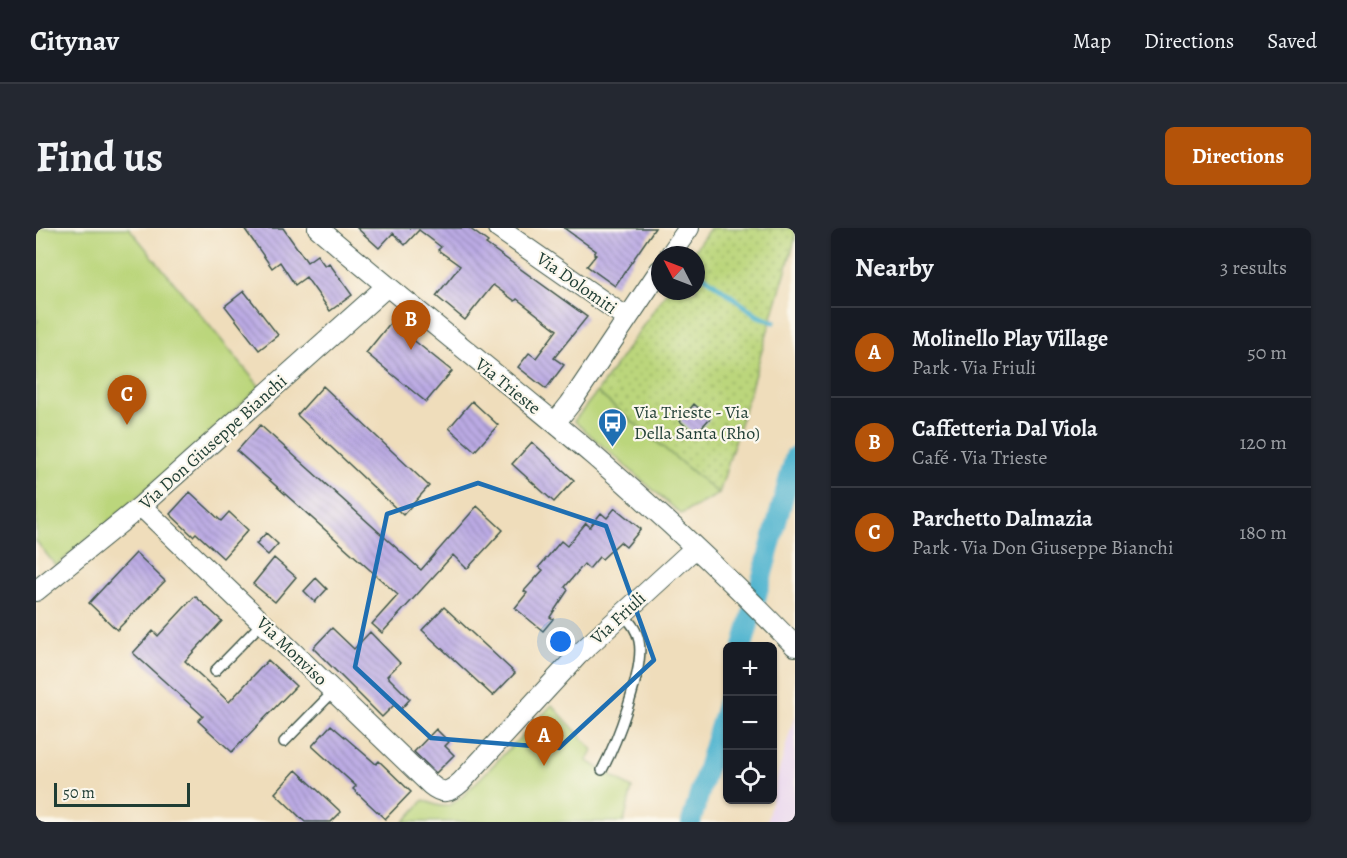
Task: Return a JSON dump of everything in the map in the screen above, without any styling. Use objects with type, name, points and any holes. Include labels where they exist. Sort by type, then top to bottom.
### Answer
[{"type":"street","name":"Via Trieste","points":[[318,228],[386,287],[555,423],[624,482],[795,646]]},
{"type":"street","name":"Via Dolomiti","points":[[498,228],[627,318]]},
{"type":"street","points":[[676,246],[689,228]]},
{"type":"street","points":[[555,423],[651,283]]},
{"type":"street","name":"Via Don Giuseppe Bianchi","points":[[36,591],[141,506],[386,287]]},
{"type":"street","name":"Via Monviso","points":[[141,506],[437,791],[445,792]]},
{"type":"street","name":"Via Friuli","points":[[445,792],[451,791],[461,782],[578,655],[694,548]]},
{"type":"lane","points":[[602,770],[619,732],[634,682],[640,644],[635,629],[622,613]]},
{"type":"lane","points":[[215,671],[262,623]]},
{"type":"lane","points":[[284,742],[333,692]]},
{"type":"highlighted area","points":[[478,483],[606,526],[654,660],[559,748],[431,738],[355,667],[387,514]]},
{"type":"shaded area","points":[[795,714],[795,822],[767,822],[771,804],[777,804],[777,777]]},
{"type":"green space","points":[[36,228],[129,228],[260,387],[56,566],[36,541],[36,323],[38,321],[36,319]]},
{"type":"green space","points":[[710,228],[795,228],[795,240],[719,494],[597,392],[661,300],[705,300],[705,246],[697,246]]},
{"type":"green space","points":[[597,392],[719,494],[681,514],[574,421]]},
{"type":"green space","points":[[552,705],[593,750],[587,761],[632,788],[624,822],[404,822],[424,800],[445,806],[463,796]]},
{"type":"building","points":[[244,228],[283,228],[307,262],[317,255],[325,266],[329,263],[352,295],[330,311],[306,277],[295,285],[280,262],[272,268]]},
{"type":"building","points":[[357,228],[469,228],[488,242],[486,244],[587,317],[554,358],[564,365],[546,389],[518,367],[529,353],[536,358],[557,330],[517,299],[515,301],[493,285],[465,320],[436,296],[460,266],[438,250],[441,247],[419,230],[405,245],[393,233],[379,248]]},
{"type":"building","points":[[564,228],[655,228],[615,286],[587,266],[596,255],[594,254],[596,251]]},
{"type":"building","points":[[244,291],[278,335],[259,350],[225,306]]},
{"type":"building","points":[[391,322],[452,371],[426,402],[366,353]]},
{"type":"building","points":[[323,386],[429,486],[403,515],[297,415]]},
{"type":"building","points":[[472,401],[498,425],[475,451],[449,428]]},
{"type":"building","points":[[694,404],[710,418],[695,435],[680,421]]},
{"type":"building","points":[[260,425],[421,570],[477,506],[503,530],[467,569],[453,555],[382,633],[372,624],[398,595],[237,451]]},
{"type":"building","points":[[532,442],[574,480],[554,502],[512,464]]},
{"type":"building","points":[[190,492],[221,521],[229,512],[248,530],[223,558],[196,533],[193,536],[170,514]]},
{"type":"building","points":[[615,508],[641,529],[626,547],[620,542],[602,559],[599,557],[589,569],[584,564],[565,587],[568,590],[550,617],[553,619],[543,631],[515,608],[527,593],[524,591],[543,570],[539,567],[561,541],[567,546],[586,523],[590,527],[601,513],[607,518]]},
{"type":"building","points":[[266,533],[278,544],[268,555],[256,544]]},
{"type":"building","points":[[136,553],[165,581],[117,630],[89,603]]},
{"type":"building","points":[[274,558],[296,577],[275,602],[253,584]]},
{"type":"building","points":[[316,578],[327,589],[315,602],[304,591]]},
{"type":"building","points":[[195,596],[222,621],[185,661],[229,702],[268,660],[296,686],[232,752],[198,721],[203,716],[133,653],[153,631],[158,636]]},
{"type":"building","points":[[444,607],[515,673],[493,696],[422,630]]},
{"type":"building","points":[[332,628],[354,649],[370,632],[400,663],[387,676],[410,699],[400,710],[395,704],[382,717],[313,648]]},
{"type":"building","points":[[331,725],[376,764],[379,761],[411,792],[385,819],[353,789],[356,786],[312,746]]},
{"type":"building","points":[[436,729],[449,742],[445,746],[454,755],[436,773],[414,752]]},
{"type":"building","points":[[296,770],[341,812],[331,822],[305,822],[275,793]]},
{"type":"waterway","points":[[705,277],[758,316],[774,322]]},
{"type":"waterway","points":[[744,642],[795,456]]},
{"type":"waterway","points":[[691,822],[723,716]]},
{"type":"place","name":"Caffetteria Dal Viola","points":[[411,350]]},
{"type":"place","name":"Parchetto Dalmazia","points":[[127,425]]},
{"type":"place","name":"Via Trieste - Via Della Santa (Rho)","points":[[613,448]]},
{"type":"place","name":"Molinello Play Village","points":[[544,766]]}]
